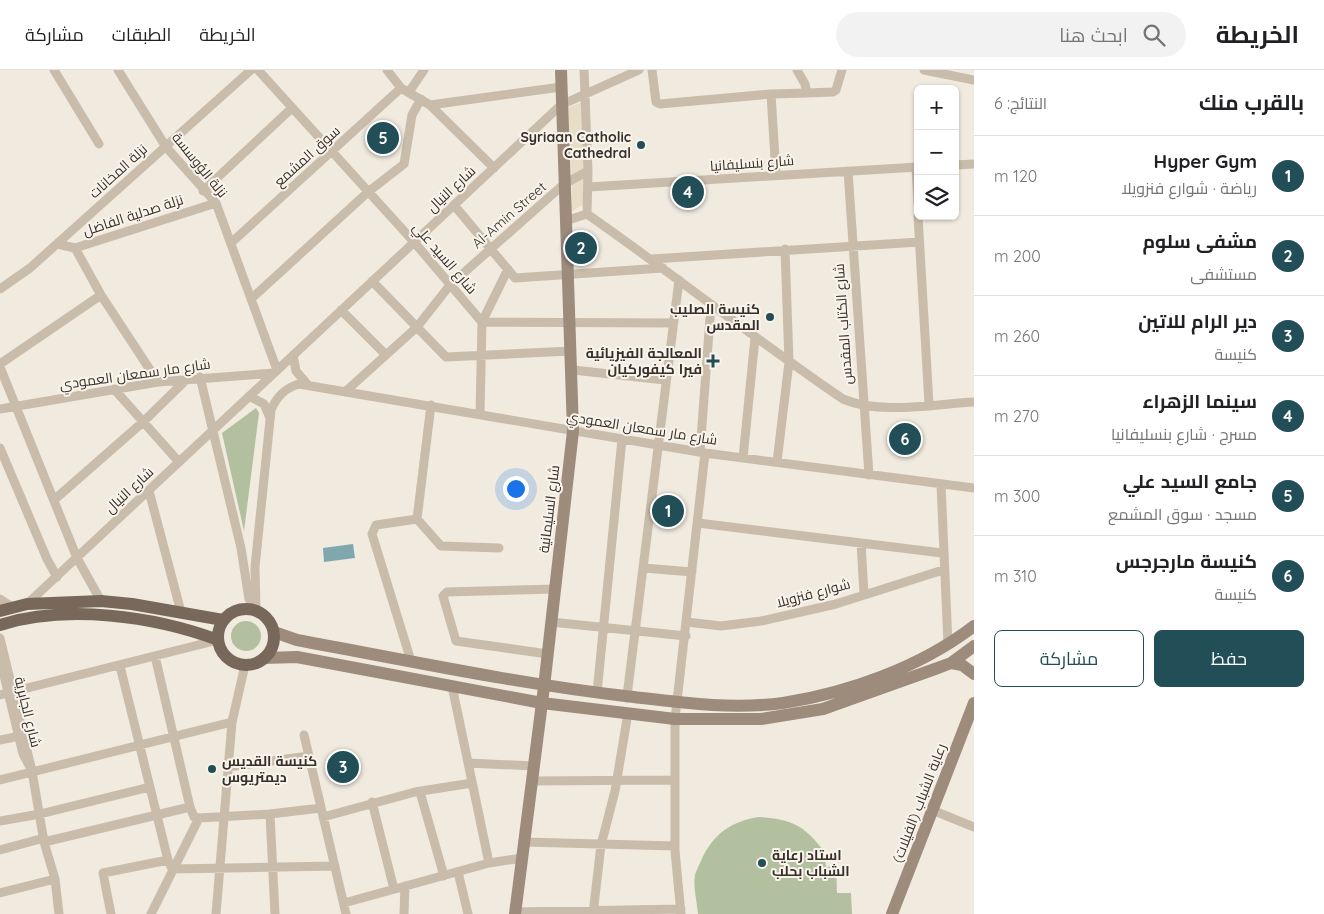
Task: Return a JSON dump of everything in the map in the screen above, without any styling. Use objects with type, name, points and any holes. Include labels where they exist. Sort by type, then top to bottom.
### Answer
[{"type":"main road","name":"شارع السليمانية","points":[[515,913],[548,654],[573,431],[573,370],[568,324],[561,70]]},
{"type":"main road","points":[[6,609],[28,604],[100,602],[181,612],[223,620]]},
{"type":"main road","points":[[253,610],[270,621],[274,632],[274,642],[264,658],[255,664],[244,665],[230,660],[225,655],[218,640],[219,630],[223,620],[235,611],[253,610]]},
{"type":"main road","points":[[0,625],[13,621],[58,616],[121,616],[188,629],[218,640]]},
{"type":"main road","points":[[274,632],[297,640],[544,687],[627,696],[678,704],[705,705],[782,703],[844,689],[902,668],[948,644],[974,626]]},
{"type":"main road","points":[[264,658],[297,657],[542,703],[675,719],[760,719],[823,709],[951,663],[974,646]]},
{"type":"main road","points":[[951,663],[962,666],[974,674]]},
{"type":"main road","name":"رعاية الشباب (الفيلات)","points":[[892,914],[974,703]]},
{"type":"street","points":[[54,70],[99,144]]},
{"type":"street","name":"نزلة الؤوسسة","points":[[118,70],[166,147],[203,191],[216,202],[276,371]]},
{"type":"street","name":"نزلة المخانات","points":[[0,289],[30,268],[251,70]]},
{"type":"street","name":"شارع السيد علي","points":[[258,70],[414,242],[482,322]]},
{"type":"street","points":[[387,70],[405,90],[430,104],[494,168]]},
{"type":"street","name":"سوق المشمع","points":[[231,243],[332,152],[405,90],[424,70]]},
{"type":"street","points":[[584,70],[589,187],[587,214]]},
{"type":"street","name":"شارع النيال","points":[[28,604],[561,105],[639,70]]},
{"type":"street","points":[[652,70],[654,95],[656,102],[660,104],[771,94],[833,92],[836,90],[842,70]]},
{"type":"street","points":[[797,70],[806,84],[807,92]]},
{"type":"street","points":[[924,70],[974,80]]},
{"type":"street","points":[[430,104],[561,87]]},
{"type":"street","points":[[771,94],[776,175]]},
{"type":"street","points":[[252,299],[368,192],[404,164],[412,115],[421,100]]},
{"type":"street","points":[[203,191],[292,108]]},
{"type":"street","points":[[959,165],[974,164]]},
{"type":"street","name":"شارع بنسليفانيا","points":[[589,187],[914,167]]},
{"type":"street","name":"Al-Amin Street","points":[[346,391],[417,327],[450,285],[564,184],[588,171]]},
{"type":"street","name":"شارع الكتاب المقدس","points":[[848,171],[869,475]]},
{"type":"street","name":"نزلة صدلية الفاضل","points":[[57,244],[76,248],[216,202]]},
{"type":"street","points":[[454,205],[514,278],[663,268]]},
{"type":"street","points":[[565,221],[587,214]]},
{"type":"street","points":[[587,214],[652,259],[755,338],[843,399],[876,407],[974,402]]},
{"type":"street","points":[[918,220],[930,404]]},
{"type":"street","points":[[652,259],[785,249],[919,242]]},
{"type":"street","points":[[76,248],[101,295],[158,382]]},
{"type":"street","points":[[777,462],[789,362],[785,249]]},
{"type":"street","points":[[480,414],[482,322],[508,269]]},
{"type":"street","points":[[627,696],[679,280]]},
{"type":"street","points":[[372,281],[446,357],[571,352]]},
{"type":"street","points":[[100,602],[77,558],[0,366],[101,295]]},
{"type":"street","points":[[515,913],[681,912],[675,846],[675,719],[698,523],[711,305]]},
{"type":"street","points":[[341,310],[386,355]]},
{"type":"street","points":[[482,322],[568,324],[673,323]]},
{"type":"street","points":[[743,458],[755,338]]},
{"type":"street","points":[[294,355],[296,371],[307,384]]},
{"type":"street","points":[[573,370],[665,380]]},
{"type":"street","name":"شارع مار سمعان العمودي","points":[[0,409],[158,382],[276,371]]},
{"type":"street","points":[[200,377],[214,429],[253,610]]},
{"type":"street","points":[[54,500],[143,422],[188,379]]},
{"type":"street","points":[[253,610],[255,567],[270,418],[274,402],[279,396],[292,386],[307,384]]},
{"type":"street","name":"شارع مار سمعان العمودي","points":[[307,384],[703,452],[974,488]]},
{"type":"street","points":[[114,389],[180,462]]},
{"type":"street","points":[[249,396],[264,404],[270,418]]},
{"type":"street","points":[[431,405],[416,519],[440,546],[499,548]]},
{"type":"street","points":[[597,693],[622,439]]},
{"type":"street","points":[[0,448],[47,559],[57,576]]},
{"type":"street","points":[[941,484],[942,553],[948,644]]},
{"type":"street","points":[[149,491],[181,612]]},
{"type":"street","points":[[411,661],[372,534],[376,525],[416,519]]},
{"type":"street","points":[[698,523],[942,553]]},
{"type":"street","points":[[861,543],[864,594]]},
{"type":"street","points":[[644,568],[692,572]]},
{"type":"street","name":"شوارع فنزويلا","points":[[687,622],[721,626],[761,621],[836,604],[943,570]]},
{"type":"street","points":[[548,654],[456,642],[443,596],[447,592],[555,589]]},
{"type":"street","points":[[0,599],[6,609]]},
{"type":"street","points":[[551,622],[686,636]]},
{"type":"street","points":[[0,638],[32,771],[44,840],[55,879],[59,914]]},
{"type":"street","points":[[0,696],[218,640]]},
{"type":"street","points":[[155,656],[194,818],[322,812],[472,783]]},
{"type":"street","name":"شارع الجابرية","points":[[0,659],[23,754],[32,771]]},
{"type":"street","points":[[216,914],[227,766],[232,722],[244,665]]},
{"type":"street","points":[[120,666],[170,864]]},
{"type":"street","points":[[452,686],[489,864]]},
{"type":"street","points":[[593,913],[601,845],[617,781],[628,713]]},
{"type":"street","points":[[0,780],[232,722]]},
{"type":"street","points":[[304,735],[346,914]]},
{"type":"street","points":[[0,740],[24,736]]},
{"type":"street","points":[[227,766],[309,756]]},
{"type":"street","points":[[468,763],[534,766]]},
{"type":"street","points":[[532,781],[675,780]]},
{"type":"street","points":[[0,821],[40,814],[150,787]]},
{"type":"street","points":[[420,792],[444,876]]},
{"type":"street","points":[[372,802],[394,890]]},
{"type":"street","points":[[0,850],[190,807]]},
{"type":"street","points":[[932,810],[974,827]]},
{"type":"street","points":[[270,814],[275,914]]},
{"type":"street","points":[[151,914],[170,864],[200,818]]},
{"type":"street","points":[[524,842],[675,846]]},
{"type":"street","points":[[344,903],[489,864],[522,858]]},
{"type":"street","points":[[111,914],[103,873],[170,864],[335,866]]},
{"type":"street","points":[[458,872],[468,914]]},
{"type":"street","points":[[0,893],[55,879]]},
{"type":"street","points":[[404,914],[405,886]]},
{"type":"green space","points":[[256,408],[259,413],[244,531],[222,433]]},
{"type":"green space","points":[[246,621],[257,625],[261,636],[257,647],[246,651],[235,647],[231,636],[235,625]]},
{"type":"green space","name":"استاد رعاية الشباب بحلب","points":[[759,817],[780,819],[796,825],[816,841],[823,850],[816,857],[825,858],[826,867],[836,866],[837,893],[851,893],[852,914],[698,914],[695,875],[711,844],[731,826]]},
{"type":"shaded area","points":[[584,101],[585,203],[571,212],[572,179],[566,109]]},
{"type":"water","points":[[353,544],[355,558],[324,562],[323,548]]},
{"type":"place","name":"جامع السيد علي","points":[[383,138]]},
{"type":"place","name":"Syriaan Catholic Cathedral","points":[[641,145]]},
{"type":"place","name":"سينما الزهراء","points":[[688,192]]},
{"type":"place","name":"مشفى سلوم","points":[[581,248]]},
{"type":"place","name":"كنيسة الصليب المقدس","points":[[770,317]]},
{"type":"place","name":"المعالجة الفيزيائية فيرا كيفوركيان","points":[[713,361]]},
{"type":"place","name":"كنيسة مارجرجس","points":[[905,439]]},
{"type":"place","name":"Hyper Gym","points":[[668,511]]},
{"type":"place","name":"دير الرام للاتين","points":[[343,767]]},
{"type":"place","name":"كنيسة القديس ديمتريوس","points":[[212,769]]},
{"type":"place","name":"استاد رعاية الشباب بحلب","points":[[762,863]]}]
